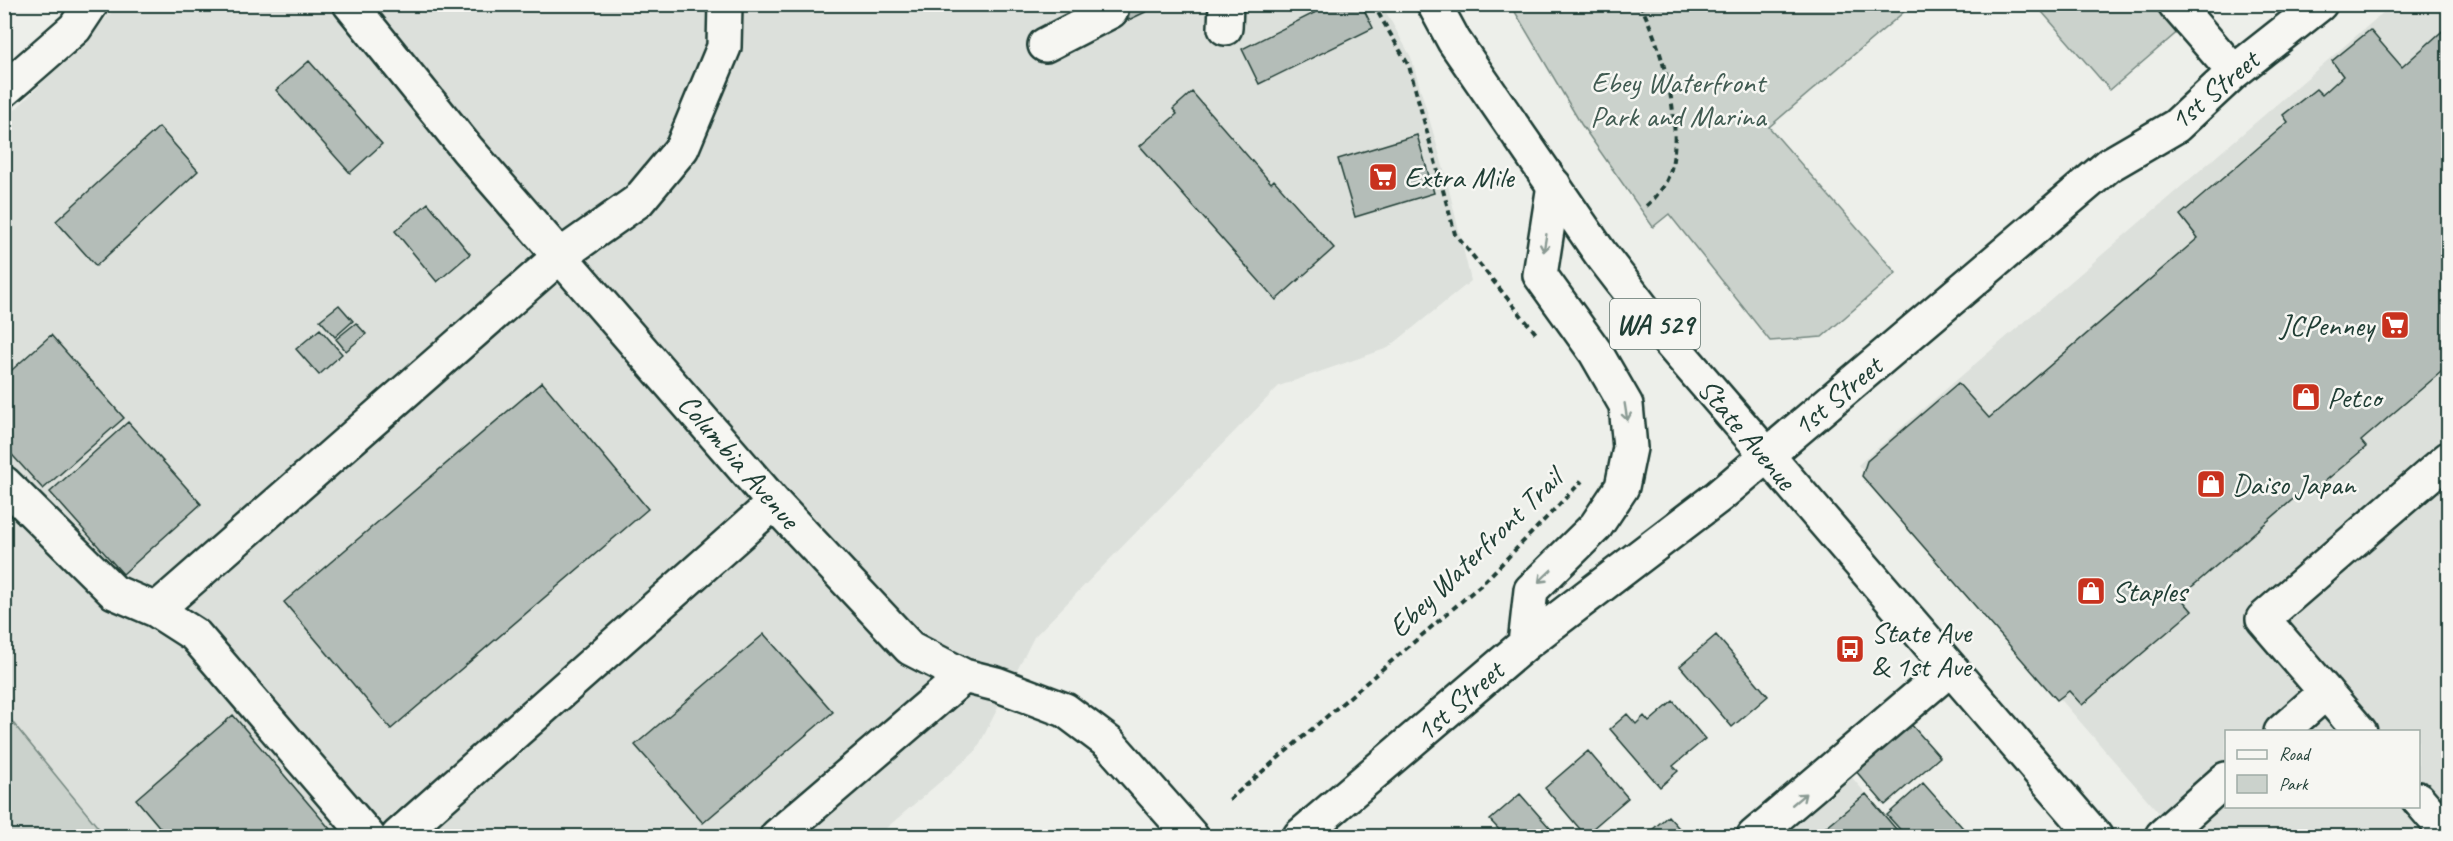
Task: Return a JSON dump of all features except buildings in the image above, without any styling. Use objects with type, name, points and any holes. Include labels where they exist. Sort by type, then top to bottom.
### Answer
[{"type":"street","points":[[4,90],[75,28],[91,4]]},
{"type":"street","name":"Columbia Avenue","points":[[350,4],[467,149],[774,503],[910,648],[964,676],[996,684],[1065,710],[1109,743],[1191,837]]},
{"type":"street","points":[[156,610],[560,256],[638,201],[682,148],[724,47],[726,4]]},
{"type":"street","name":"State Avenue","points":[[1434,4],[1454,41],[1600,253],[1660,331],[2095,837]]},
{"type":"street","points":[[2175,4],[2234,72]]},
{"type":"street","name":"1st Street","points":[[1300,837],[1525,644],[1719,496],[2109,165],[2176,126],[2234,72],[2320,4]]},
{"type":"street","points":[[1045,45],[1111,11]]},
{"type":"street","points":[[1525,644],[1531,590],[1596,526],[1622,487],[1629,448],[1626,405],[1596,353],[1540,275],[1554,185]]},
{"type":"street","points":[[2358,730],[2263,619],[2448,459]]},
{"type":"street","points":[[4,483],[114,592],[156,610],[195,635],[368,837]]},
{"type":"street","points":[[398,837],[774,503]]},
{"type":"street","points":[[1756,836],[1950,669]]},
{"type":"street","points":[[777,837],[964,676]]},
{"type":"street","points":[[2283,730],[2326,692]]},
{"type":"street","points":[[2162,837],[2225,780]]},
{"type":"street","points":[[2420,801],[2448,834]]},
{"type":"path","points":[[1373,4],[1409,66],[1455,234],[1544,344]]},
{"type":"path","points":[[1640,4],[1649,22],[1660,60],[1674,123],[1672,166],[1657,196],[1645,207]]},
{"type":"path","name":"Ebey Waterfront Trail","points":[[1229,800],[1483,583],[1589,474]]},
{"type":"shaded area","points":[[119,5],[1382,5],[1411,57],[1445,173],[1471,281],[1388,348],[1279,386],[1034,637],[976,751],[877,836],[105,836],[5,713],[4,121]]},
{"type":"shaded area","points":[[2392,5],[2448,5],[2448,836],[2179,836],[1858,465]]},
{"type":"shaded area","points":[[1843,767],[1902,836],[1761,836]]},
{"type":"green space","name":"Ebey Waterfront Park and Marina","points":[[1511,5],[1912,5],[1769,127],[1896,273],[1822,337],[1770,341],[1669,214],[1653,227],[1581,124]]},
{"type":"green space","points":[[2036,5],[2209,5],[2110,90]]},
{"type":"green space","points":[[5,713],[105,836],[5,836]]},
{"type":"place","name":"Extra Mile","points":[[1383,177]]},
{"type":"place","name":"JCPenney","points":[[2395,325]]},
{"type":"place","name":"Petco","points":[[2306,397]]},
{"type":"place","name":"Daiso Japan","points":[[2211,484]]},
{"type":"place","name":"Staples","points":[[2091,591]]},
{"type":"place","name":"State Ave & 1st Ave","points":[[1850,649]]}]
